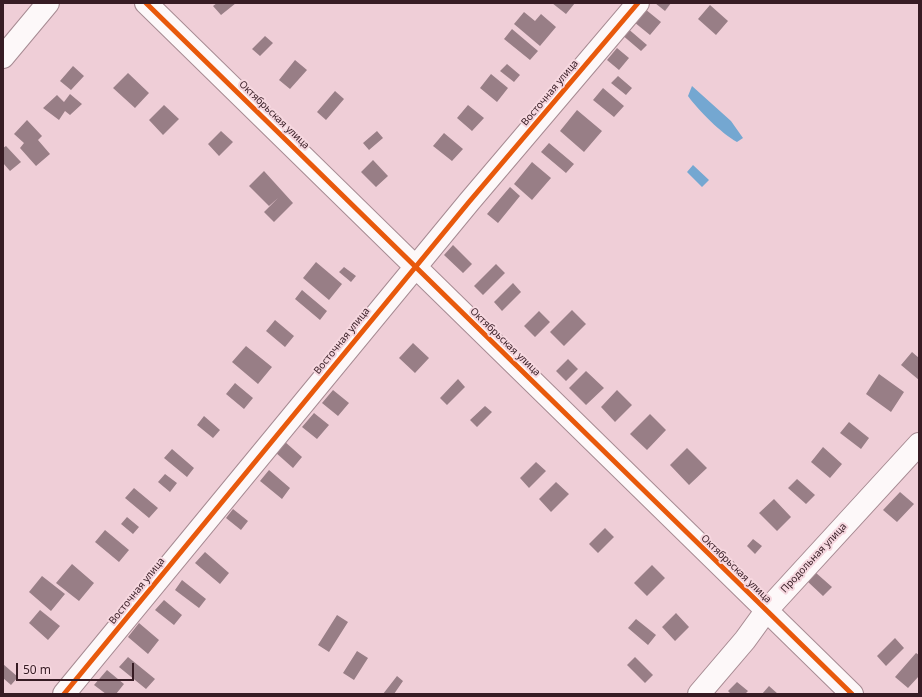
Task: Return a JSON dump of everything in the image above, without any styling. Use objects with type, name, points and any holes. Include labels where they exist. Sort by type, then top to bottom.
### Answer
[{"type":"street","name":"Октябрьская улица","points":[[146,3],[852,694]]},
{"type":"street","name":"Восточная улица","points":[[64,694],[416,267],[638,3]]},
{"type":"street","points":[[3,57],[40,4]]},
{"type":"street","name":"Продольная улица","points":[[699,694],[745,640],[766,611],[919,444]]},
{"type":"water","points":[[692,86],[731,121],[743,138],[737,142],[724,133],[704,115],[688,96]]},
{"type":"water","points":[[693,165],[709,180],[702,187],[687,172]]},
{"type":"building","points":[[217,3],[236,3],[221,15],[213,6]]},
{"type":"building","points":[[552,3],[575,3],[566,14]]},
{"type":"building","points":[[655,3],[671,3],[665,11]]},
{"type":"building","points":[[710,5],[728,21],[716,35],[698,19]]},
{"type":"building","points":[[645,9],[661,22],[650,35],[634,22]]},
{"type":"building","points":[[524,12],[535,21],[541,14],[556,27],[540,46],[514,24]]},
{"type":"building","points":[[626,27],[647,45],[641,51],[621,34]]},
{"type":"building","points":[[512,29],[538,51],[530,60],[504,39]]},
{"type":"building","points":[[265,36],[273,43],[260,56],[252,49]]},
{"type":"building","points":[[617,48],[629,58],[619,70],[607,60]]},
{"type":"building","points":[[295,60],[307,70],[290,89],[279,80]]},
{"type":"building","points":[[507,64],[520,75],[514,82],[500,71]]},
{"type":"building","points":[[73,66],[84,76],[71,90],[60,81]]},
{"type":"building","points":[[128,73],[149,93],[135,108],[113,88]]},
{"type":"building","points":[[491,74],[508,88],[497,102],[480,88]]},
{"type":"building","points":[[618,76],[632,88],[626,95],[611,83]]},
{"type":"building","points":[[603,88],[624,106],[614,117],[593,100]]},
{"type":"building","points":[[335,91],[344,99],[326,120],[317,112]]},
{"type":"building","points":[[70,94],[82,104],[70,115],[65,111],[59,120],[43,108],[57,95],[64,102]]},
{"type":"building","points":[[164,105],[179,119],[163,135],[149,120]]},
{"type":"building","points":[[468,105],[484,118],[472,131],[457,118]]},
{"type":"building","points":[[577,110],[602,131],[584,152],[560,131]]},
{"type":"building","points":[[27,120],[42,136],[38,140],[50,154],[36,166],[20,148],[24,143],[14,134]]},
{"type":"building","points":[[221,131],[233,142],[219,156],[208,144]]},
{"type":"building","points":[[377,131],[383,138],[369,150],[363,143]]},
{"type":"building","points":[[444,133],[463,149],[452,161],[433,146]]},
{"type":"building","points":[[549,143],[574,164],[566,173],[541,152]]},
{"type":"building","points":[[6,146],[21,162],[10,171],[3,163],[3,148]]},
{"type":"building","points":[[373,160],[388,176],[376,187],[361,172]]},
{"type":"building","points":[[532,162],[551,178],[532,200],[514,184]]},
{"type":"building","points":[[264,171],[293,203],[274,222],[264,212],[278,198],[269,206],[249,186]]},
{"type":"building","points":[[510,187],[520,196],[498,223],[487,214]]},
{"type":"building","points":[[453,245],[472,264],[463,273],[444,255]]},
{"type":"building","points":[[316,262],[342,284],[329,300],[303,278]]},
{"type":"building","points":[[496,264],[505,273],[483,295],[474,286]]},
{"type":"building","points":[[344,267],[356,276],[351,282],[339,272]]},
{"type":"building","points":[[513,283],[521,292],[502,311],[494,302]]},
{"type":"building","points":[[302,290],[327,311],[320,320],[295,299]]},
{"type":"building","points":[[572,310],[586,324],[564,346],[550,332]]},
{"type":"building","points":[[539,311],[550,322],[535,337],[524,326]]},
{"type":"building","points":[[275,320],[294,336],[285,347],[266,331]]},
{"type":"building","points":[[413,343],[429,358],[415,373],[399,358]]},
{"type":"building","points":[[246,346],[272,367],[258,384],[232,362]]},
{"type":"building","points":[[912,352],[919,358],[919,380],[901,365]]},
{"type":"building","points":[[568,359],[578,369],[566,381],[556,371]]},
{"type":"building","points":[[586,371],[604,388],[586,405],[569,388]]},
{"type":"building","points":[[879,374],[904,392],[891,412],[866,394]]},
{"type":"building","points":[[458,379],[465,387],[447,405],[440,398]]},
{"type":"building","points":[[235,383],[253,398],[244,409],[226,394]]},
{"type":"building","points":[[333,390],[349,403],[338,416],[322,403]]},
{"type":"building","points":[[617,390],[632,405],[615,422],[601,407]]},
{"type":"building","points":[[485,406],[492,412],[477,427],[470,420]]},
{"type":"building","points":[[314,413],[329,425],[317,439],[302,427]]},
{"type":"building","points":[[650,414],[666,430],[647,450],[630,434]]},
{"type":"building","points":[[204,416],[220,430],[213,438],[197,425]]},
{"type":"building","points":[[849,422],[869,438],[861,449],[840,433]]},
{"type":"building","points":[[284,441],[302,457],[293,468],[275,452]]},
{"type":"building","points":[[823,447],[842,464],[830,478],[811,462]]},
{"type":"building","points":[[687,448],[707,468],[689,485],[670,465]]},
{"type":"building","points":[[172,449],[194,468],[187,477],[164,458]]},
{"type":"building","points":[[536,462],[546,471],[529,488],[520,478]]},
{"type":"building","points":[[269,470],[290,488],[282,499],[260,481]]},
{"type":"building","points":[[165,474],[177,483],[170,492],[158,482]]},
{"type":"building","points":[[797,479],[815,495],[806,504],[788,488]]},
{"type":"building","points":[[556,482],[569,494],[551,512],[539,499]]},
{"type":"building","points":[[134,488],[158,508],[149,518],[125,498]]},
{"type":"building","points":[[900,492],[914,504],[897,522],[883,510]]},
{"type":"building","points":[[774,499],[791,517],[777,531],[759,513]]},
{"type":"building","points":[[233,509],[248,521],[241,530],[226,518]]},
{"type":"building","points":[[127,517],[139,527],[133,534],[121,524]]},
{"type":"building","points":[[605,528],[614,537],[598,553],[589,544]]},
{"type":"building","points":[[105,530],[129,550],[119,562],[95,542]]},
{"type":"building","points":[[753,539],[762,546],[755,554],[747,546]]},
{"type":"building","points":[[205,552],[229,573],[220,584],[195,563]]},
{"type":"building","points":[[72,564],[94,583],[79,601],[56,583]]},
{"type":"building","points":[[652,565],[665,578],[647,596],[634,583]]},
{"type":"building","points":[[815,572],[832,587],[823,596],[807,581]]},
{"type":"building","points":[[42,576],[65,594],[51,611],[29,592]]},
{"type":"building","points":[[182,580],[206,599],[199,608],[175,590]]},
{"type":"building","points":[[164,600],[182,615],[174,625],[155,610]]},
{"type":"building","points":[[40,610],[60,626],[48,640],[29,623]]},
{"type":"building","points":[[676,613],[689,627],[675,641],[662,627]]},
{"type":"building","points":[[337,615],[348,622],[329,652],[318,645]]},
{"type":"building","points":[[636,619],[656,635],[648,645],[628,628]]},
{"type":"building","points":[[139,623],[159,640],[148,654],[128,637]]},
{"type":"building","points":[[895,638],[904,648],[886,666],[877,656]]},
{"type":"building","points":[[357,651],[368,658],[354,680],[343,673]]},
{"type":"building","points":[[916,653],[919,655],[919,676],[908,688],[895,677]]},
{"type":"building","points":[[128,657],[155,679],[146,689],[119,667]]},
{"type":"building","points":[[635,657],[653,675],[645,683],[627,665]]},
{"type":"building","points":[[3,664],[18,677],[11,685],[3,678]]},
{"type":"building","points":[[107,670],[124,684],[116,694],[106,694],[94,685]]},
{"type":"building","points":[[397,676],[403,681],[394,694],[383,694]]},
{"type":"building","points":[[737,682],[748,691],[745,694],[731,694],[728,691]]},
{"type":"building","points":[[769,686],[778,694],[762,694]]},
{"type":"cycle path","points":[[146,3],[852,694]]},
{"type":"cycle path","points":[[64,694],[469,202],[638,3]]}]
